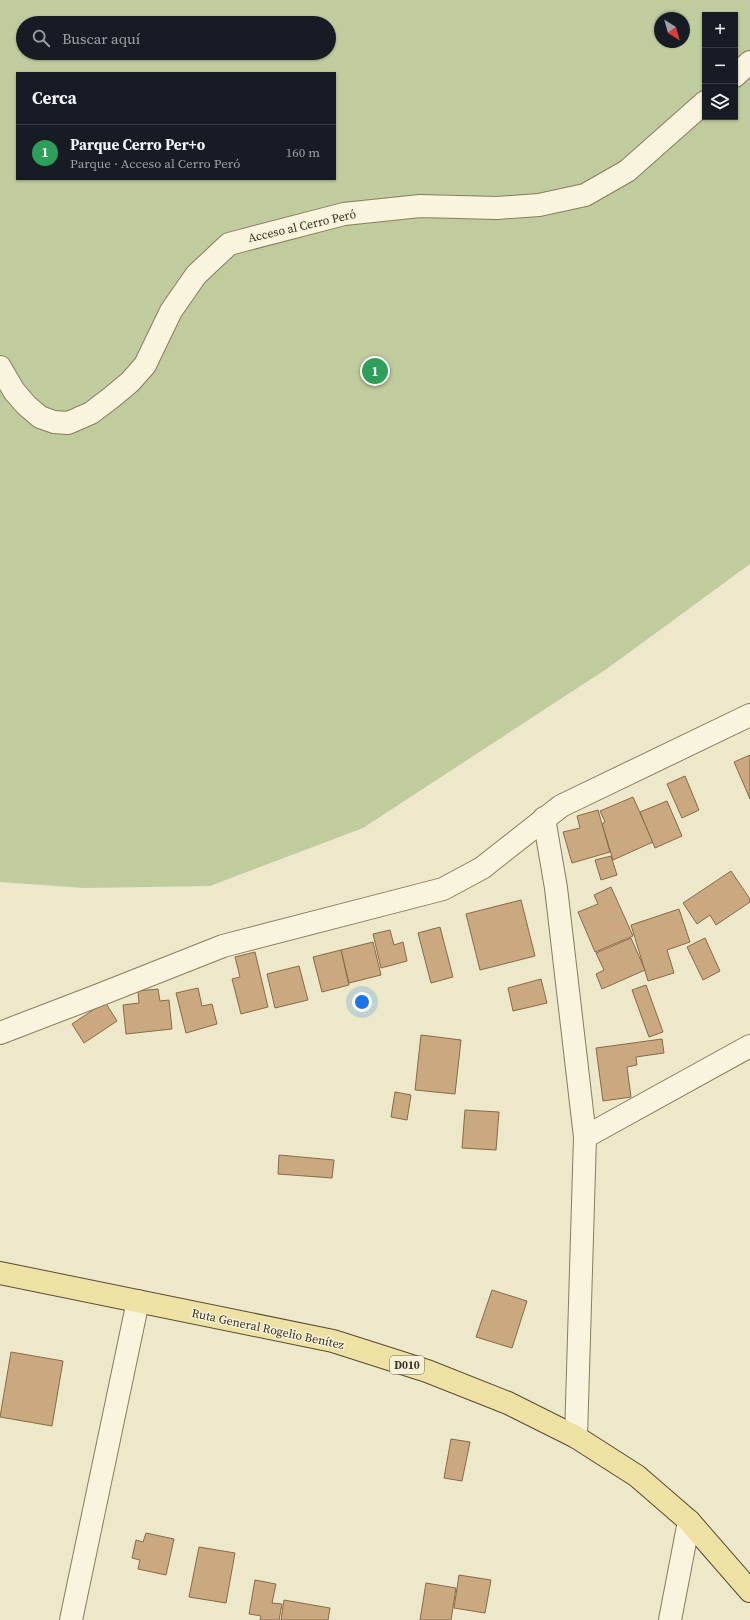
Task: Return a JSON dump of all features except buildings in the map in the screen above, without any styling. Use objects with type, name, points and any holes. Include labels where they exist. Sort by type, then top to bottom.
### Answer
[{"type":"main road","name":"Ruta General Rogelio Benítez","points":[[0,1273],[333,1341],[427,1371],[508,1403],[576,1437],[637,1476],[689,1522],[750,1591]]},
{"type":"street","points":[[738,73],[750,62]]},
{"type":"street","name":"Acceso al Cerro Peró","points":[[0,368],[14,391],[26,405],[40,417],[54,422],[68,423],[91,413],[130,382],[145,365],[171,311],[196,275],[229,244],[344,214],[420,206],[497,208],[539,205],[585,195],[627,171],[702,105]]},
{"type":"street","points":[[0,1033],[99,996],[222,946],[443,889],[482,868],[561,806],[750,715]]},
{"type":"street","points":[[544,818],[556,888],[585,1138],[576,1437]]},
{"type":"street","points":[[585,1138],[750,1046]]},
{"type":"street","points":[[71,1620],[138,1301]]},
{"type":"street","points":[[670,1620],[689,1522]]},
{"type":"green space","points":[[0,0],[750,0],[750,564],[608,668],[363,828],[210,886],[84,888],[0,882]]},
{"type":"place","name":"Parque Cerro Per+o","points":[[375,371]]}]
